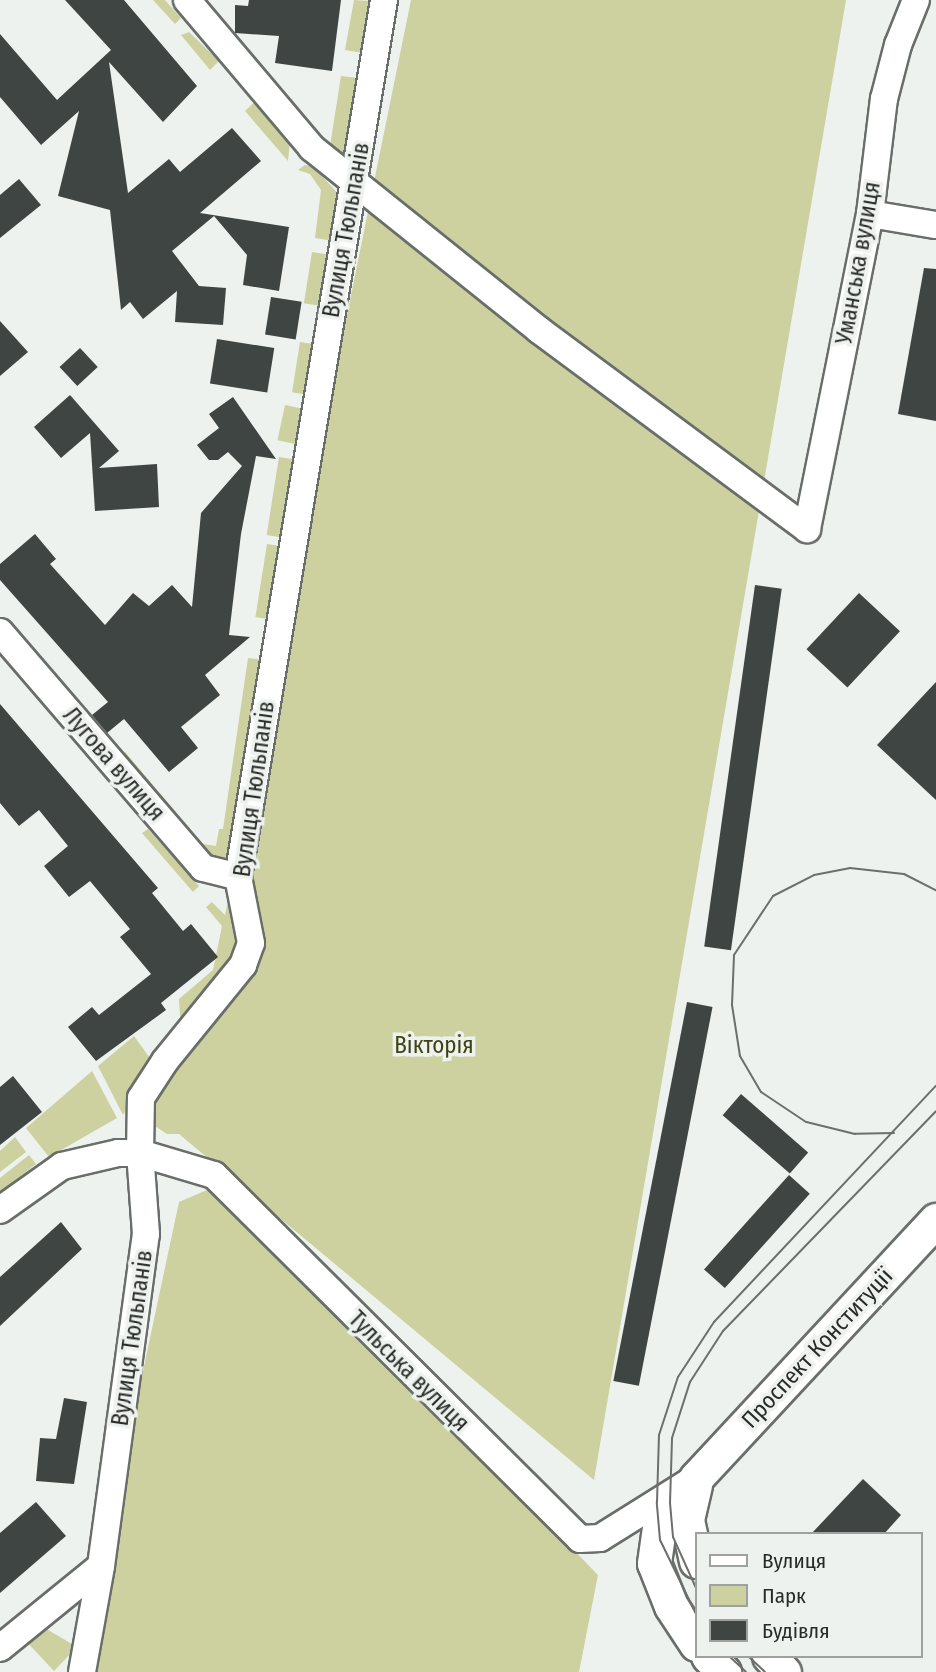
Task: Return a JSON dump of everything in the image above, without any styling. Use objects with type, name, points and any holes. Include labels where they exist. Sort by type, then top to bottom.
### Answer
[{"type":"street","points":[[187,0],[312,148],[355,181]]},
{"type":"street","name":"Вулиця Тюльпанів","points":[[82,1672],[102,1566],[146,1234],[129,1153],[141,1098],[164,1061],[243,965],[251,943],[238,877],[384,0]]},
{"type":"street","name":"Уманська вулиця","points":[[355,181],[539,330],[807,528],[870,214],[884,99],[898,45],[916,0]]},
{"type":"street","points":[[870,214],[936,225]]},
{"type":"street","name":"Лугова вулиця","points":[[0,632],[203,868],[238,877]]},
{"type":"street","points":[[0,1210],[62,1166],[129,1153]]},
{"type":"street","name":"Тульська вулиця","points":[[129,1153],[214,1175],[580,1539],[600,1538],[697,1476]]},
{"type":"street","name":"Проспект Конституції","points":[[694,1640],[671,1606],[654,1563],[659,1527],[697,1476],[936,1220]]},
{"type":"street","points":[[694,1552],[687,1520],[697,1476]]},
{"type":"street","points":[[0,1648],[102,1566]]},
{"type":"street","points":[[710,1658],[724,1672]]},
{"type":"street","points":[[771,1658],[784,1672]]},
{"type":"green space","points":[[153,0],[165,0],[181,18],[175,24]]},
{"type":"green space","points":[[354,0],[370,1],[363,53],[345,50]]},
{"type":"green space","name":"Вікторія","points":[[411,0],[846,0],[594,1480],[179,1134],[167,1134],[149,1122],[160,1073],[181,1032],[179,999],[213,970],[222,926],[206,907],[212,902],[225,915]]},
{"type":"green space","points":[[189,32],[219,61],[210,70],[181,35]]},
{"type":"green space","points":[[341,76],[358,78],[344,164],[330,146]]},
{"type":"green space","points":[[258,99],[290,140],[288,161],[245,111]]},
{"type":"green space","points":[[305,165],[313,166],[341,197],[334,241],[315,238],[321,190],[310,174],[298,170]]},
{"type":"green space","points":[[312,252],[332,255],[324,306],[304,303]]},
{"type":"green space","points":[[300,342],[318,345],[310,395],[292,392]]},
{"type":"green space","points":[[285,405],[308,410],[301,445],[278,440]]},
{"type":"green space","points":[[279,457],[299,460],[286,538],[267,535]]},
{"type":"green space","points":[[267,544],[285,547],[273,620],[255,617]]},
{"type":"green space","points":[[248,658],[265,660],[230,857],[220,860],[202,854],[119,757],[125,752],[203,844],[216,846],[219,829],[223,829]]},
{"type":"green space","points":[[148,829],[199,886],[193,892],[142,833]]},
{"type":"green space","points":[[134,1036],[155,1065],[123,1115],[98,1066]]},
{"type":"green space","points":[[92,1071],[117,1118],[49,1157],[26,1128]]},
{"type":"green space","points":[[15,1137],[26,1152],[0,1172],[0,1151]]},
{"type":"green space","points":[[29,1155],[36,1164],[0,1192],[0,1178]]},
{"type":"green space","points":[[207,1190],[472,1445],[598,1575],[579,1672],[87,1672],[110,1526],[179,1202]]},
{"type":"green space","points":[[38,1624],[77,1647],[54,1671],[24,1639]]},
{"type":"building","points":[[65,0],[124,0],[197,86],[163,122],[109,62],[128,193],[169,159],[180,172],[232,128],[261,161],[200,213],[289,227],[279,291],[243,285],[247,255],[214,216],[172,251],[199,286],[226,288],[223,325],[175,322],[177,291],[143,319],[130,302],[121,310],[110,210],[58,196],[79,111],[41,145],[0,97],[0,34],[57,100],[111,50]]},
{"type":"building","points":[[249,0],[341,0],[332,71],[275,63],[279,36],[235,33],[235,5],[248,6]]},
{"type":"building","points":[[19,179],[41,205],[0,238],[0,195]]},
{"type":"building","points":[[924,268],[936,269],[936,421],[898,414]]},
{"type":"building","points":[[271,297],[302,302],[296,339],[265,335]]},
{"type":"building","points":[[0,321],[28,352],[0,376]]},
{"type":"building","points":[[217,339],[274,348],[267,393],[210,383]]},
{"type":"building","points":[[80,348],[98,367],[77,386],[60,367]]},
{"type":"building","points":[[70,395],[119,451],[99,468],[157,464],[159,507],[95,511],[90,433],[61,458],[34,427]]},
{"type":"building","points":[[233,397],[276,459],[256,456],[241,534],[229,635],[250,637],[205,675],[220,695],[181,727],[198,748],[169,772],[124,719],[107,733],[92,715],[108,702],[0,580],[0,564],[35,534],[56,559],[50,564],[105,625],[133,593],[149,606],[172,585],[192,607],[201,513],[242,466],[228,452],[218,460],[209,460],[197,445],[219,428],[209,414]]},
{"type":"building","points":[[755,585],[782,589],[731,950],[704,946]]},
{"type":"building","points":[[859,593],[900,631],[847,688],[806,649]]},
{"type":"building","points":[[936,682],[936,800],[877,745]]},
{"type":"building","points":[[0,704],[158,888],[152,893],[183,931],[191,924],[218,957],[161,1003],[166,1010],[96,1061],[68,1027],[92,1007],[99,1015],[151,974],[120,937],[130,929],[90,881],[69,897],[44,866],[68,846],[39,810],[19,826],[0,803]]},
{"type":"building","points":[[687,1002],[713,1007],[639,1386],[613,1381]]},
{"type":"building","points":[[13,1076],[42,1112],[0,1145],[0,1087]]},
{"type":"building","points":[[741,1094],[808,1152],[790,1174],[723,1115]]},
{"type":"building","points":[[789,1175],[810,1194],[725,1288],[704,1269]]},
{"type":"building","points":[[61,1222],[82,1249],[0,1326],[0,1277]]},
{"type":"building","points":[[64,1398],[87,1402],[74,1484],[36,1481],[40,1438],[56,1439]]},
{"type":"building","points":[[863,1479],[901,1515],[886,1532],[813,1532]]},
{"type":"building","points":[[36,1502],[66,1536],[0,1593],[0,1533]]},
{"type":"tram line","points":[[894,1133],[855,1134],[806,1122],[761,1092],[740,1056],[732,1005],[734,955],[773,896],[814,875],[850,868],[904,874],[936,890]]},
{"type":"tram line","points":[[694,1610],[660,1540],[657,1502],[659,1435],[678,1377],[714,1322],[936,1086]]},
{"type":"tram line","points":[[694,1584],[673,1537],[670,1503],[672,1438],[690,1382],[723,1331],[936,1111]]},
{"type":"tram line","points":[[731,1658],[746,1672]]},
{"type":"tram line","points":[[750,1658],[765,1672]]}]
